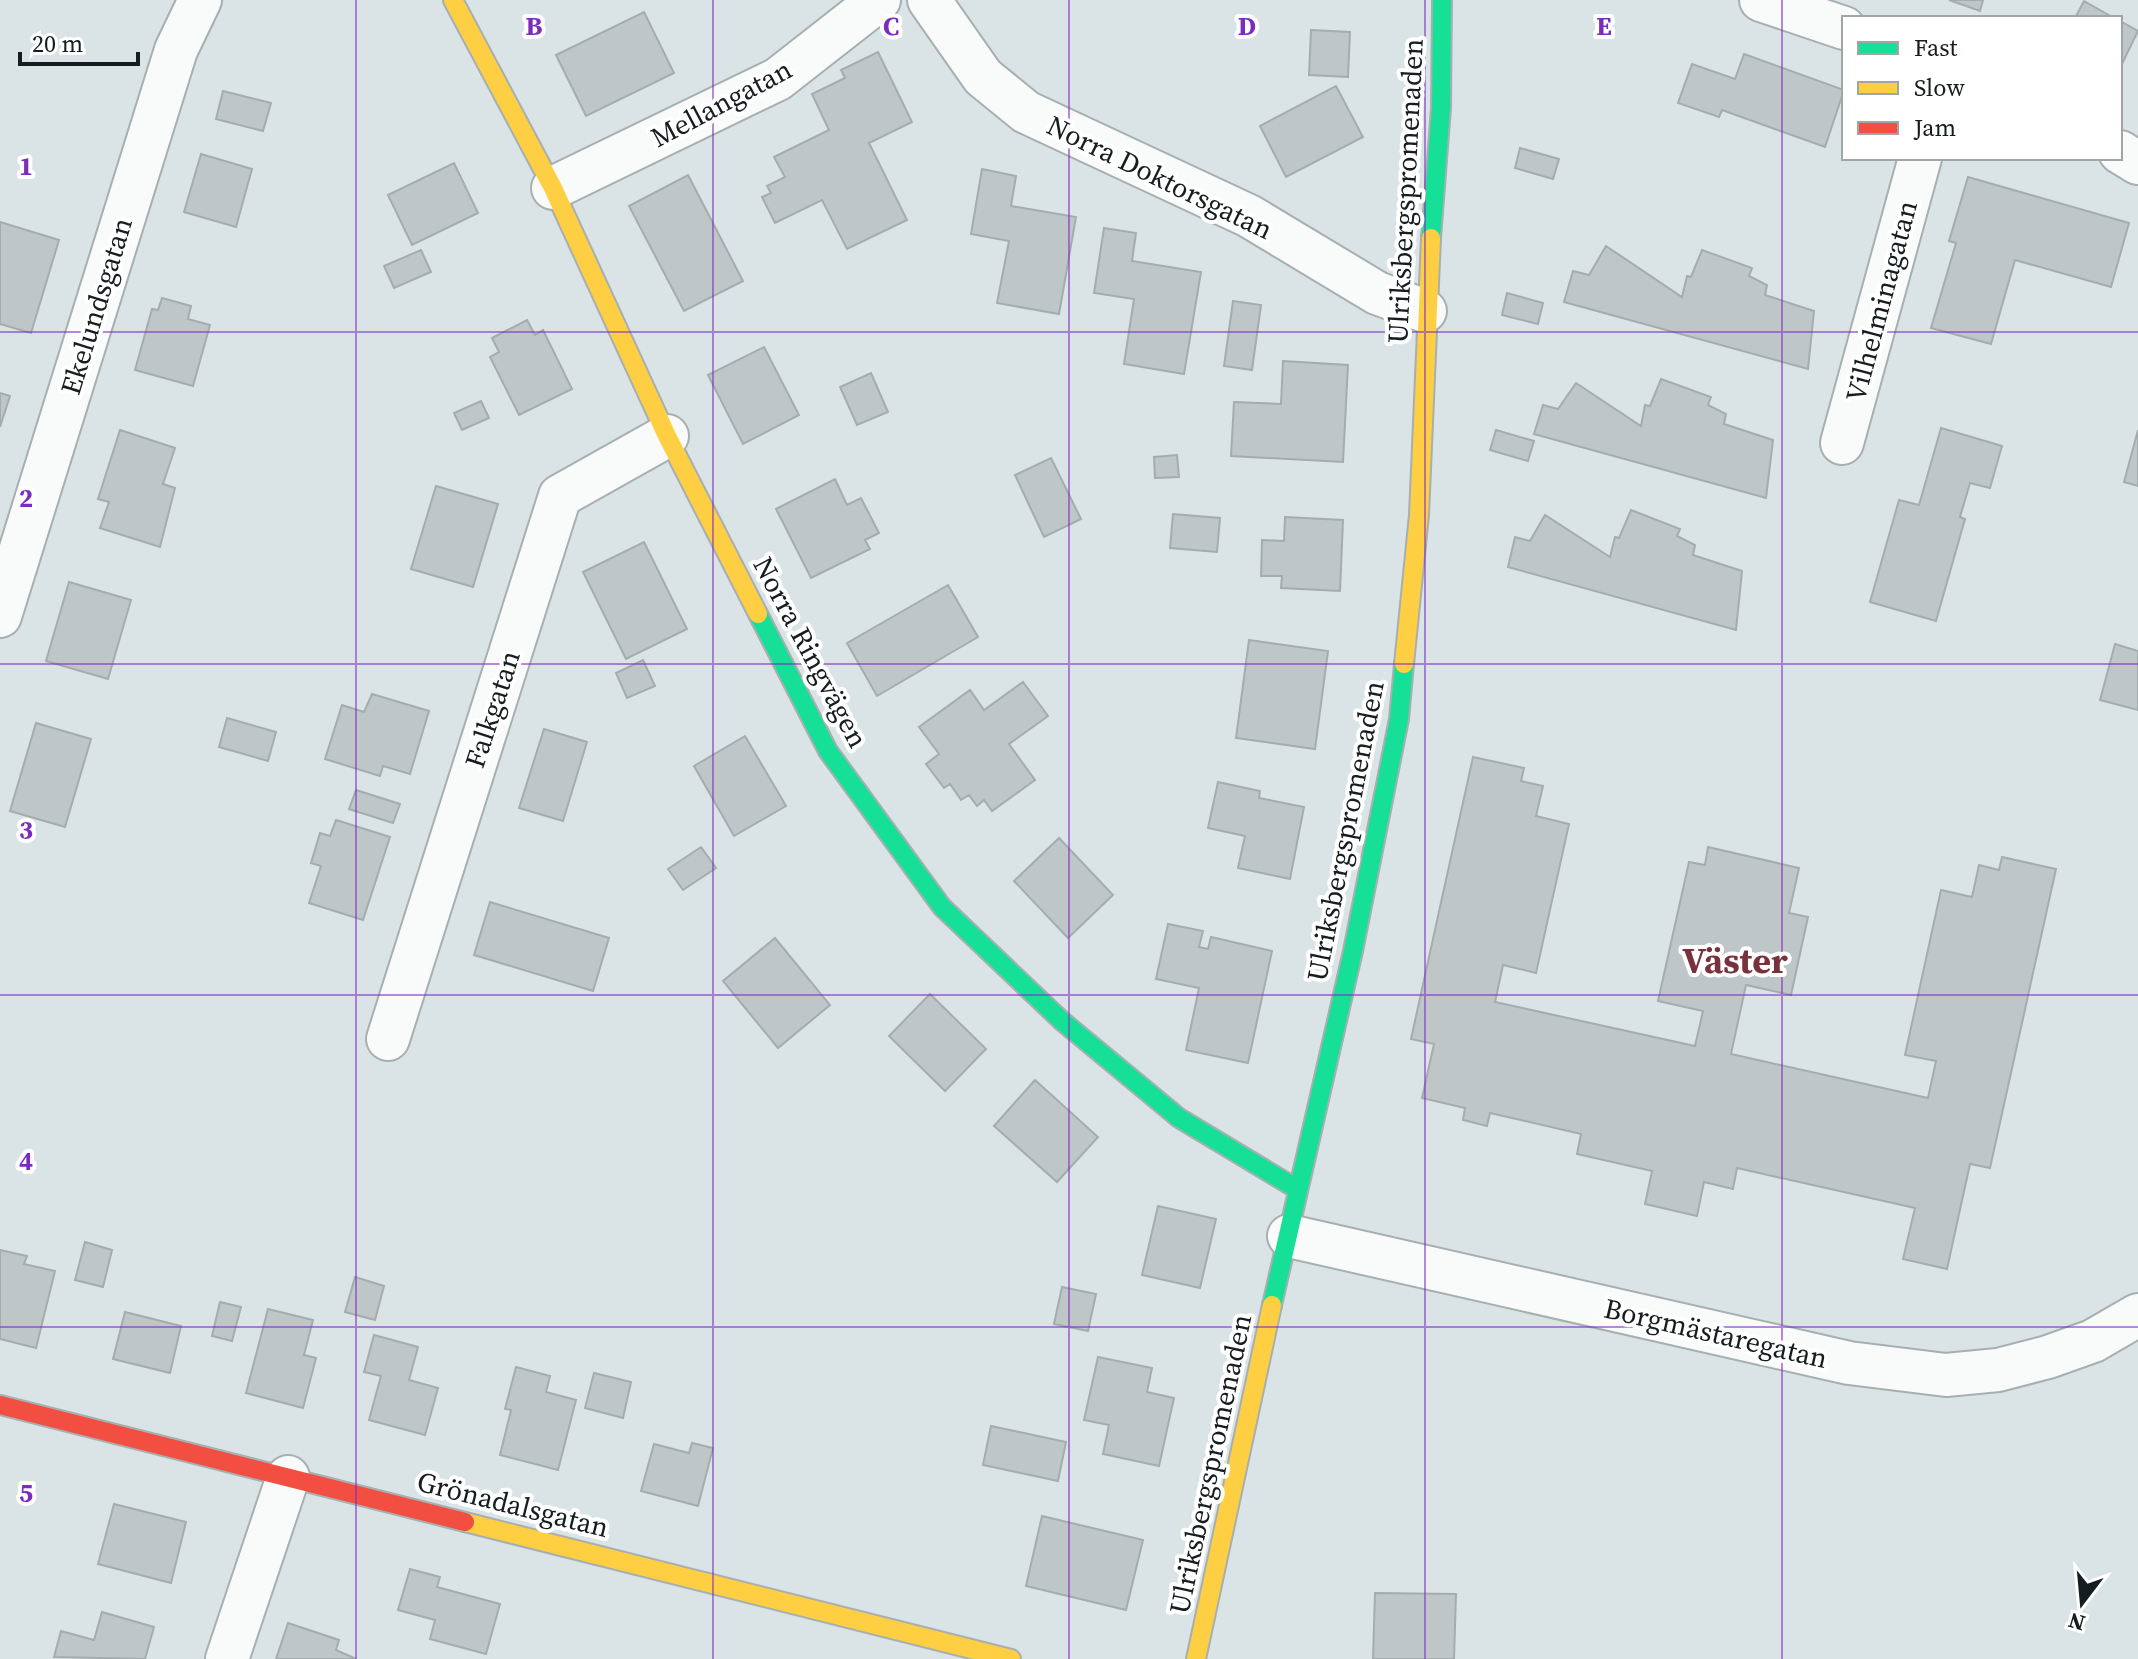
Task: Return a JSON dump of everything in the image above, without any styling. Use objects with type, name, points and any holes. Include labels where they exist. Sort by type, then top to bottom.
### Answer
[{"type":"street","name":"Ekelundsgatan","points":[[0,616],[176,50],[200,0]]},
{"type":"street","name":"Norra Ringvägen","points":[[453,0],[553,188],[667,436],[828,751],[942,907],[1062,1021],[1179,1118],[1297,1189]]},
{"type":"street","name":"Mellangatan","points":[[553,188],[778,79],[879,0]]},
{"type":"street","name":"Norra Doktorsgatan","points":[[929,0],[983,77],[1026,112],[1249,216],[1377,293],[1425,311]]},
{"type":"street","name":"Ulriksbergspromenaden","points":[[1196,1659],[1297,1189],[1353,951],[1399,719],[1419,515],[1425,311],[1441,108],[1442,0]]},
{"type":"street","points":[[1761,0],[1842,27]]},
{"type":"street","name":"Vilhelminagatan","points":[[1842,443],[1919,160]]},
{"type":"street","name":"Falkgatan","points":[[388,1039],[560,496],[667,436]]},
{"type":"street","name":"Borgmästaregatan","points":[[1289,1236],[1849,1363],[1946,1375],[1998,1370],[2048,1357],[2093,1341],[2138,1315]]},
{"type":"street","name":"Grönadalsgatan","points":[[0,1405],[1011,1659]]},
{"type":"street","points":[[227,1659],[288,1477]]},
{"type":"building","points":[[1949,0],[1983,0],[1980,11]]},
{"type":"building","points":[[2084,1],[2110,16],[2076,16]]},
{"type":"building","points":[[644,12],[674,73],[586,116],[556,55]]},
{"type":"building","points":[[2122,22],[2138,31],[2122,64]]},
{"type":"building","points":[[1311,30],[1350,32],[1348,77],[1309,75]]},
{"type":"building","points":[[878,52],[912,122],[869,143],[907,220],[847,249],[822,200],[775,223],[762,197],[771,193],[767,186],[785,177],[774,157],[829,130],[812,94],[845,78],[841,70]]},
{"type":"building","points":[[1744,54],[1842,89],[1825,147],[1722,110],[1719,117],[1678,103],[1692,64],[1735,79]]},
{"type":"building","points":[[1336,86],[1363,137],[1286,177],[1260,126]]},
{"type":"building","points":[[223,91],[271,103],[263,131],[216,119]]},
{"type":"building","points":[[1520,148],[1559,159],[1553,179],[1515,168]]},
{"type":"building","points":[[201,154],[252,169],[236,227],[184,212]]},
{"type":"building","points":[[454,163],[478,213],[412,245],[388,195]]},
{"type":"building","points":[[982,169],[1016,176],[1011,206],[1076,217],[1059,314],[997,303],[1009,241],[971,234]]},
{"type":"building","points":[[688,175],[743,281],[684,311],[629,206]]},
{"type":"building","points":[[1968,177],[2129,223],[2111,287],[2015,260],[1991,344],[1931,328],[1956,243],[1949,241]]},
{"type":"building","points":[[0,222],[59,240],[31,333],[0,324]]},
{"type":"building","points":[[1104,228],[1136,233],[1132,261],[1201,272],[1184,374],[1124,364],[1134,299],[1094,293]]},
{"type":"building","points":[[1606,246],[1682,297],[1687,276],[1691,277],[1702,250],[1752,268],[1749,276],[1767,285],[1765,295],[1814,311],[1808,369],[1564,302],[1573,271],[1589,275]]},
{"type":"building","points":[[421,250],[431,272],[394,288],[384,266]]},
{"type":"building","points":[[1507,293],[1543,303],[1538,324],[1502,315]]},
{"type":"building","points":[[162,298],[191,306],[188,319],[210,325],[193,386],[135,370],[152,309],[158,310]]},
{"type":"building","points":[[1233,301],[1261,305],[1252,370],[1224,366]]},
{"type":"building","points":[[527,320],[535,335],[543,330],[572,389],[519,415],[490,357],[499,352],[492,338]]},
{"type":"building","points":[[764,347],[799,415],[743,444],[708,375]]},
{"type":"building","points":[[1283,361],[1348,365],[1343,462],[1231,456],[1234,402],[1281,404]]},
{"type":"building","points":[[871,373],[888,412],[857,425],[840,387]]},
{"type":"building","points":[[1661,379],[1711,397],[1708,405],[1726,414],[1724,424],[1773,440],[1766,498],[1534,434],[1543,405],[1558,409],[1576,383],[1641,426],[1645,405],[1650,406]]},
{"type":"building","points":[[0,393],[10,396],[0,427]]},
{"type":"building","points":[[481,401],[489,418],[462,430],[454,413]]},
{"type":"building","points":[[1941,428],[2002,446],[1990,488],[1970,483],[1960,517],[1965,519],[1936,621],[1870,602],[1899,500],[1919,505]]},
{"type":"building","points":[[120,430],[175,448],[163,484],[175,488],[160,547],[100,528],[109,502],[98,499]]},
{"type":"building","points":[[1496,430],[1534,441],[1528,461],[1490,450]]},
{"type":"building","points":[[2138,430],[2138,486],[2124,482]]},
{"type":"building","points":[[1177,455],[1179,477],[1155,478],[1154,457]]},
{"type":"building","points":[[1051,458],[1081,519],[1044,537],[1015,475]]},
{"type":"building","points":[[835,479],[847,505],[861,498],[879,533],[865,540],[870,549],[811,578],[776,509]]},
{"type":"building","points":[[436,486],[498,504],[473,587],[411,569]]},
{"type":"building","points":[[1631,510],[1680,529],[1677,536],[1695,545],[1693,555],[1742,571],[1736,630],[1508,567],[1515,537],[1530,541],[1545,515],[1610,557],[1615,537],[1619,538]]},
{"type":"building","points":[[1173,514],[1220,518],[1217,552],[1170,548]]},
{"type":"building","points":[[1285,517],[1343,520],[1340,591],[1281,588],[1282,576],[1261,576],[1262,540],[1284,541]]},
{"type":"building","points":[[644,542],[687,629],[626,659],[583,572]]},
{"type":"building","points":[[69,582],[131,600],[108,679],[46,661]]},
{"type":"building","points":[[948,585],[978,637],[877,696],[847,643]]},
{"type":"building","points":[[1249,640],[1328,651],[1315,749],[1236,738]]},
{"type":"building","points":[[2115,644],[2138,651],[2138,710],[2100,700]]},
{"type":"building","points":[[643,660],[655,686],[627,698],[616,673]]},
{"type":"building","points":[[1023,682],[1048,716],[1009,744],[1035,780],[992,811],[984,800],[977,806],[969,795],[961,800],[950,784],[944,788],[926,764],[939,754],[919,727],[970,690],[984,710]]},
{"type":"building","points":[[372,694],[429,711],[410,774],[383,766],[380,776],[325,759],[342,705],[364,712]]},
{"type":"building","points":[[227,718],[276,732],[268,761],[219,747]]},
{"type":"building","points":[[36,723],[91,739],[65,827],[10,811]]},
{"type":"building","points":[[544,729],[587,742],[563,821],[519,808]]},
{"type":"building","points":[[745,736],[786,806],[734,836],[694,766]]},
{"type":"building","points":[[1473,757],[1524,768],[1521,781],[1543,786],[1536,816],[1569,824],[1536,973],[1503,965],[1495,1002],[1695,1046],[1703,1011],[1658,1001],[1689,862],[1705,865],[1708,847],[1799,868],[1789,913],[1808,917],[1791,995],[1746,985],[1731,1054],[1928,1098],[1936,1061],[1905,1055],[1941,890],[1972,897],[1979,865],[1999,870],[2002,857],[2056,869],[1990,1168],[1970,1164],[1947,1269],[1903,1259],[1915,1208],[1737,1168],[1733,1189],[1704,1182],[1697,1216],[1645,1204],[1652,1171],[1577,1154],[1581,1134],[1490,1113],[1487,1126],[1463,1120],[1465,1108],[1422,1098],[1434,1044],[1411,1039]]},
{"type":"building","points":[[1218,782],[1260,791],[1259,798],[1304,807],[1290,879],[1238,868],[1245,836],[1208,828]]},
{"type":"building","points":[[356,790],[400,804],[393,823],[349,809]]},
{"type":"building","points":[[336,820],[390,837],[363,920],[309,903],[321,866],[311,863],[320,833],[330,836]]},
{"type":"building","points":[[1059,838],[1113,895],[1068,938],[1014,881]]},
{"type":"building","points":[[701,847],[716,868],[683,890],[668,869]]},
{"type":"building","points":[[490,902],[609,938],[593,991],[474,955]]},
{"type":"building","points":[[1168,924],[1203,931],[1199,947],[1208,949],[1211,937],[1272,951],[1248,1063],[1186,1050],[1199,988],[1156,979]]},
{"type":"building","points":[[775,938],[830,1005],[778,1048],[723,981]]},
{"type":"building","points":[[930,994],[986,1049],[945,1091],[889,1036]]},
{"type":"building","points":[[1035,1080],[1098,1137],[1057,1182],[994,1126]]},
{"type":"building","points":[[1158,1206],[1216,1219],[1200,1288],[1142,1275]]},
{"type":"building","points":[[85,1242],[112,1250],[103,1287],[75,1280]]},
{"type":"building","points":[[0,1250],[27,1256],[24,1264],[55,1271],[36,1348],[0,1339]]},
{"type":"building","points":[[355,1277],[384,1286],[375,1320],[345,1312]]},
{"type":"building","points":[[1062,1287],[1096,1294],[1088,1331],[1054,1324]]},
{"type":"building","points":[[220,1302],[241,1307],[232,1341],[212,1336]]},
{"type":"building","points":[[268,1309],[313,1320],[304,1355],[316,1358],[303,1408],[246,1393]]},
{"type":"building","points":[[125,1312],[181,1326],[170,1373],[113,1359]]},
{"type":"building","points":[[374,1335],[418,1347],[409,1380],[438,1388],[425,1435],[369,1420],[381,1376],[364,1372]]},
{"type":"building","points":[[1098,1357],[1152,1368],[1147,1392],[1174,1398],[1159,1466],[1103,1454],[1109,1425],[1084,1420]]},
{"type":"building","points":[[516,1367],[550,1376],[546,1392],[576,1400],[558,1470],[500,1455],[511,1410],[505,1409]]},
{"type":"building","points":[[594,1373],[631,1382],[623,1418],[585,1408]]},
{"type":"building","points":[[991,1426],[1066,1442],[1058,1481],[983,1465]]},
{"type":"building","points":[[692,1443],[713,1448],[698,1506],[641,1491],[654,1444],[689,1453]]},
{"type":"building","points":[[114,1504],[186,1522],[171,1583],[98,1564]]},
{"type":"building","points":[[1042,1516],[1143,1540],[1126,1610],[1026,1586]]},
{"type":"building","points":[[410,1569],[440,1577],[437,1587],[500,1604],[486,1654],[430,1639],[435,1620],[398,1610]]},
{"type":"building","points":[[1375,1593],[1456,1594],[1454,1659],[1373,1659]]},
{"type":"building","points":[[102,1612],[154,1627],[145,1659],[54,1657],[61,1631],[94,1640]]},
{"type":"building","points":[[288,1623],[339,1640],[336,1650],[356,1659],[276,1659]]},
{"type":"traffic: fast","points":[[1431,238],[1441,108],[1442,0]]},
{"type":"traffic: fast","points":[[758,614],[828,751],[942,907],[1062,1021],[1179,1118],[1297,1189]]},
{"type":"traffic: fast","points":[[1272,1305],[1353,951],[1399,719],[1404,664]]},
{"type":"traffic: slow","points":[[453,0],[553,188],[667,436],[758,614]]},
{"type":"traffic: slow","points":[[1404,664],[1419,515],[1431,238]]},
{"type":"traffic: slow","points":[[1196,1659],[1272,1305]]},
{"type":"traffic: slow","points":[[465,1522],[1011,1659]]},
{"type":"traffic: jam","points":[[0,1405],[465,1522]]},
{"type":"district","name":"Väster","points":[[1735,960]]}]
